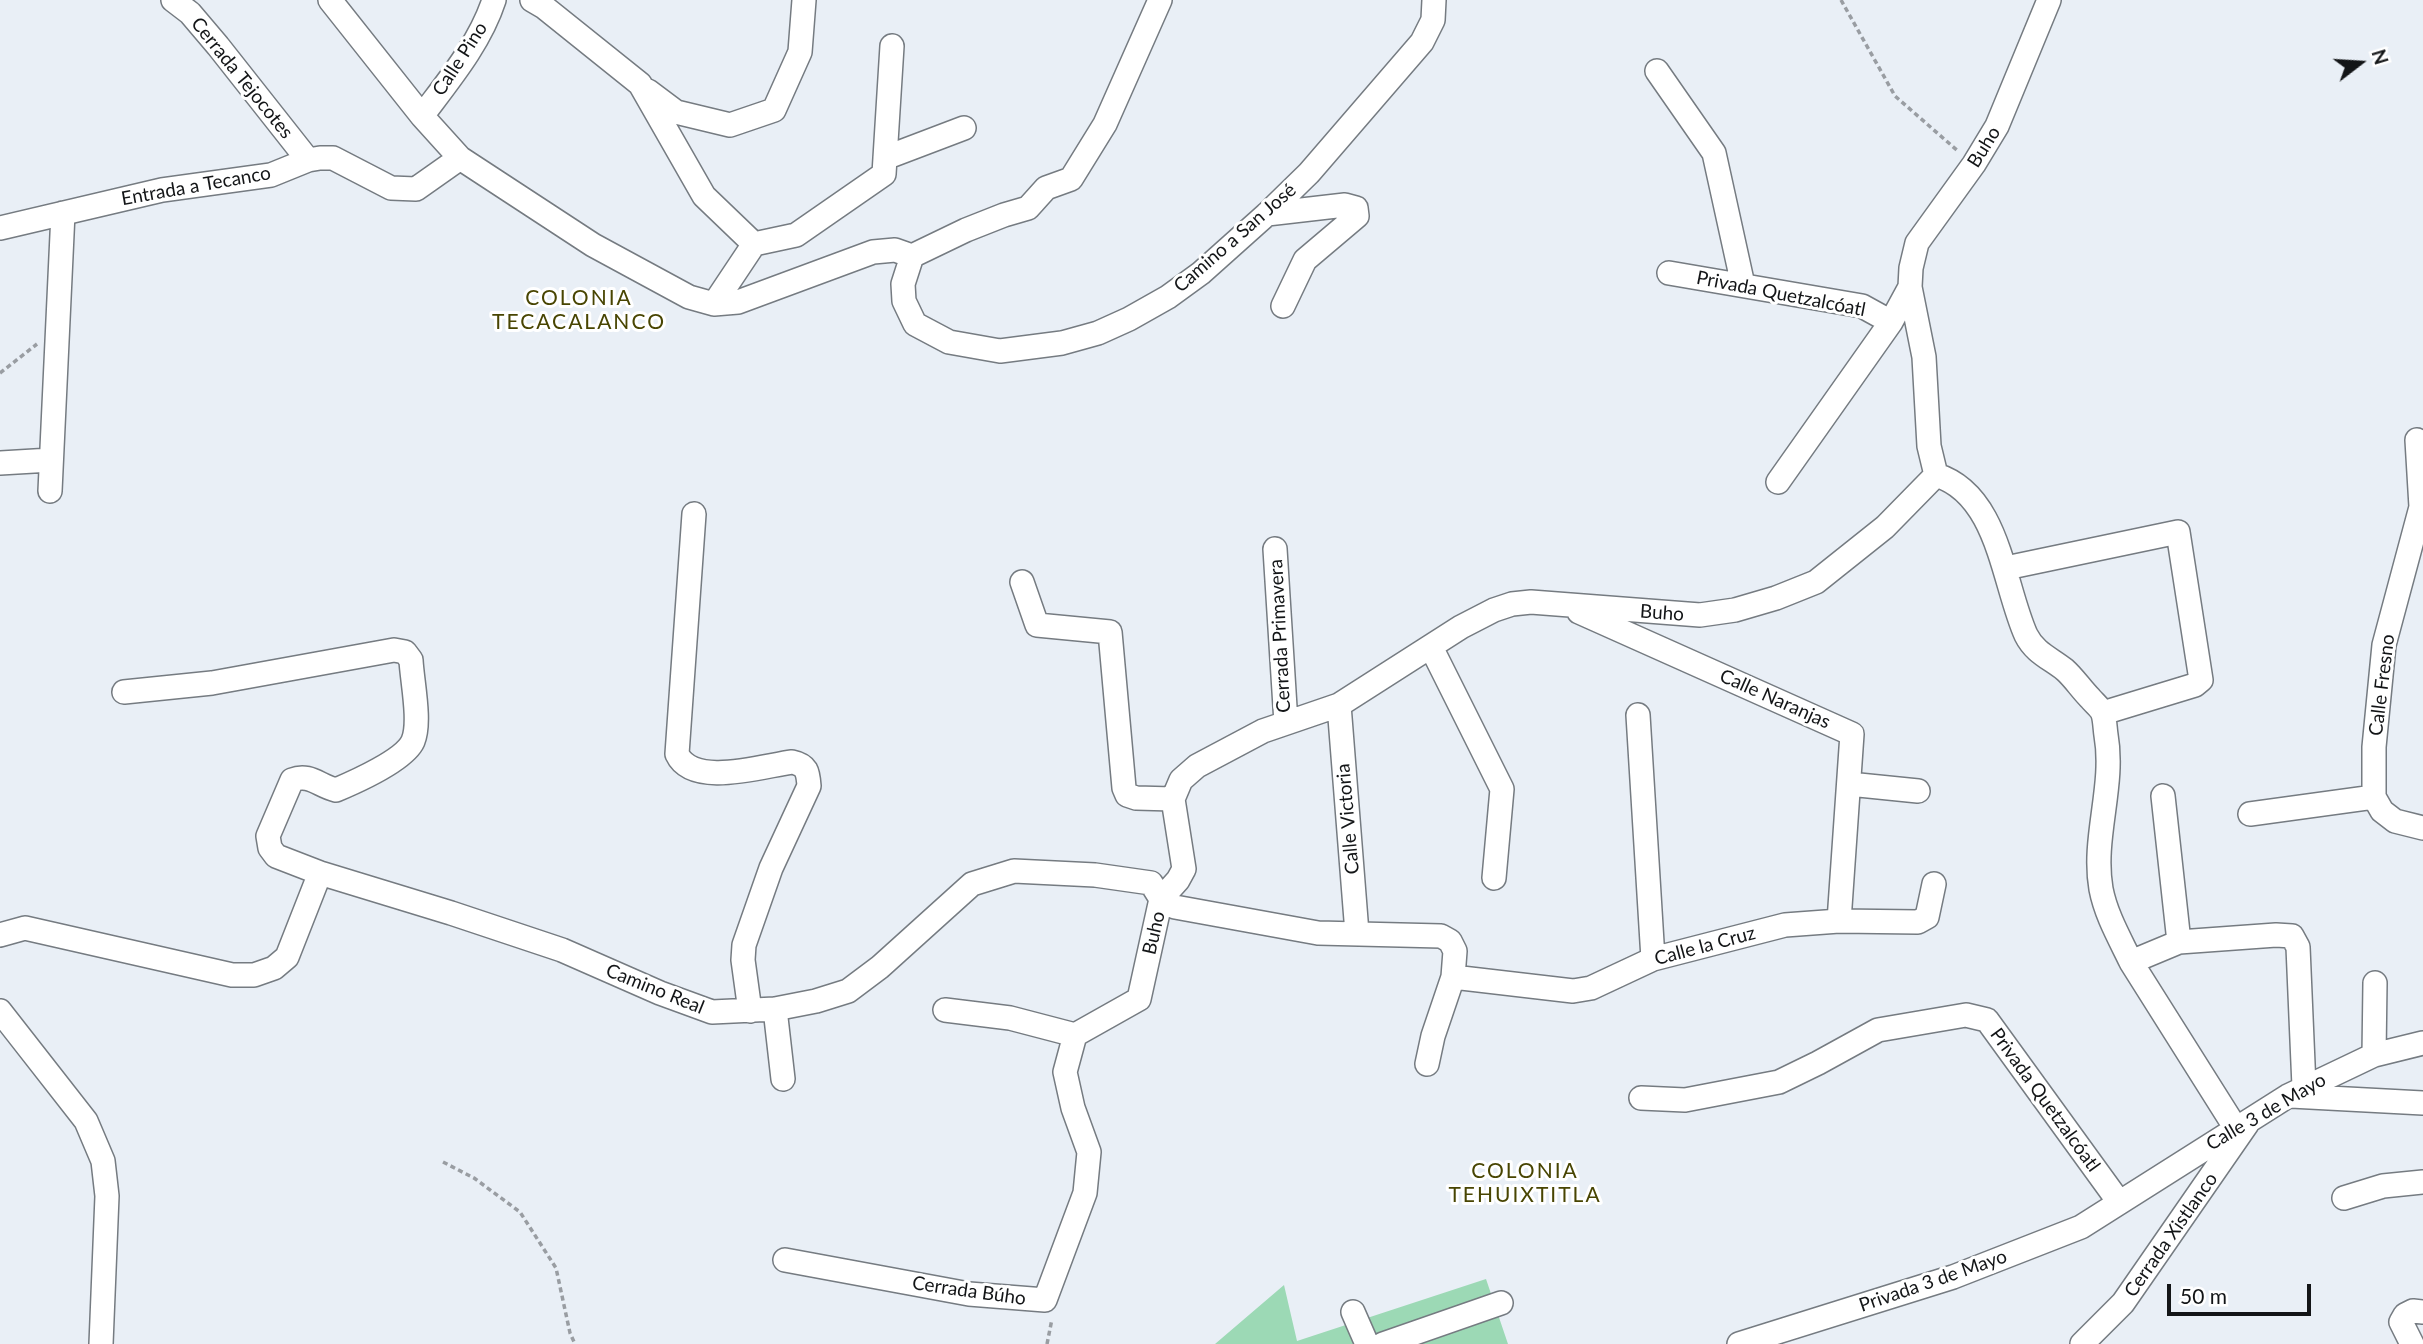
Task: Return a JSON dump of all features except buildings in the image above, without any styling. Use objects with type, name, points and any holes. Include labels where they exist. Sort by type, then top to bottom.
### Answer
[{"type":"street","name":"Cerrada Tejocotes","points":[[173,0],[190,13],[218,46],[308,160]]},
{"type":"street","points":[[330,0],[422,116],[460,158],[593,245],[689,297],[714,304],[738,302],[873,252],[895,250],[912,257],[966,230],[1028,208],[1046,188],[1070,179],[1105,124],[1160,0]]},
{"type":"street","name":"Calle Pino","points":[[422,116],[460,66],[490,13],[494,0]]},
{"type":"street","points":[[542,2],[676,112],[730,125],[774,110],[800,52],[804,0]]},
{"type":"street","name":"Camino a San José","points":[[912,257],[903,284],[904,301],[915,324],[949,342],[1000,351],[1062,343],[1098,333],[1129,319],[1168,297],[1201,273],[1309,173],[1422,42],[1433,20],[1434,0]]},
{"type":"street","name":"Buho","points":[[1075,1035],[1139,999],[1161,899],[1184,869],[1173,799],[1181,780],[1197,766],[1263,731],[1339,705],[1461,627],[1503,607],[1531,601],[1700,615],[1735,610],[1776,598],[1816,582],[1885,527],[1936,475],[1929,446],[1924,358],[1910,287],[1911,268],[1917,243],[1974,164],[1997,126],[2049,0]]},
{"type":"street","points":[[714,304],[754,244],[796,235],[884,174],[892,46]]},
{"type":"street","points":[[1657,71],[1714,153],[1742,285]]},
{"type":"street","points":[[640,84],[704,196],[754,244]]},
{"type":"street","points":[[885,158],[964,128]]},
{"type":"street","name":"Entrada a Tecanco","points":[[0,228],[162,190],[271,175],[308,160],[333,158],[391,188],[416,189],[460,158]]},
{"type":"street","points":[[1267,214],[1345,205],[1356,208],[1357,216],[1305,260],[1283,306]]},
{"type":"street","points":[[50,491],[63,214]]},
{"type":"street","name":"Privada Quetzalcóatl","points":[[1669,272],[1862,306],[1891,322]]},
{"type":"street","points":[[1778,482],[1891,322],[1910,287]]},
{"type":"street","name":"Calle Fresno","points":[[2374,797],[2374,747],[2384,645],[2420,522],[2417,440]]},
{"type":"street","points":[[0,463],[51,460]]},
{"type":"street","points":[[1936,475],[1950,479],[1981,512],[2006,568],[2026,634],[2035,649],[2065,671],[2103,713],[2109,753],[2108,792],[2100,862],[2101,888],[2108,914],[2131,962],[2243,1123]]},
{"type":"street","points":[[694,514],[677,754],[681,763],[712,774],[792,762],[802,764],[808,772],[809,786],[771,868],[744,946],[743,960],[750,1011]]},
{"type":"street","points":[[2006,568],[2178,532],[2202,680],[2195,685],[2103,713]]},
{"type":"street","name":"Cerrada Primavera","points":[[1275,549],[1286,723]]},
{"type":"street","points":[[1022,582],[1037,625],[1110,632],[1124,788],[1127,794],[1136,798],[1173,799]]},
{"type":"street","name":"Calle Naranjas","points":[[1563,605],[1852,734],[1839,921]]},
{"type":"street","points":[[1431,647],[1502,789],[1494,878]]},
{"type":"street","name":"Camino Real","points":[[124,692],[212,683],[394,650],[405,652],[411,660],[416,730],[413,742],[404,754],[336,790],[310,778],[292,780],[268,836],[270,848],[276,856],[320,873],[562,950],[660,993],[712,1012],[775,1009],[848,991],[880,967],[972,884],[1014,871],[1095,875],[1151,883],[1161,899]]},
{"type":"street","name":"Calle Victoria","points":[[1339,705],[1357,933]]},
{"type":"street","points":[[1638,715],[1653,959]]},
{"type":"street","points":[[1849,784],[1919,792]]},
{"type":"street","points":[[2163,796],[2179,942]]},
{"type":"street","points":[[2250,814],[2374,797],[2382,811],[2395,821],[2423,828]]},
{"type":"street","points":[[0,935],[25,928],[232,975],[254,975],[274,968],[287,957],[320,873]]},
{"type":"street","name":"Calle la Cruz","points":[[1453,977],[1573,991],[1591,988],[1653,959],[1785,925],[1839,921],[1917,922],[1927,916],[1934,884]]},
{"type":"street","points":[[1161,899],[1175,907],[1318,933],[1441,936],[1450,940],[1455,951],[1453,977],[1427,1063]]},
{"type":"street","points":[[2131,962],[2179,942],[2292,936],[2298,947],[2296,1091],[2423,1103]]},
{"type":"street","points":[[2374,1055],[2375,983]]},
{"type":"street","points":[[775,1009],[783,1079]]},
{"type":"street","points":[[945,1010],[1010,1018],[1075,1035]]},
{"type":"street","points":[[0,1011],[86,1121],[103,1161],[107,1196],[101,1344]]},
{"type":"street","name":"Privada Quetzalcóatl","points":[[1641,1098],[1685,1100],[1779,1082],[1878,1030],[1966,1015],[1987,1020],[2119,1202]]},
{"type":"street","name":"Cerrada Búho","points":[[785,1260],[969,1294],[1045,1300],[1085,1193],[1089,1152],[1073,1108],[1065,1072],[1075,1035]]},
{"type":"street","name":"Calle 3 de Mayo","points":[[2119,1202],[2296,1091],[2374,1055],[2423,1043]]},
{"type":"street","name":"Cerrada Xistlanco","points":[[2082,1344],[2123,1303],[2243,1123]]},
{"type":"street","points":[[2344,1198],[2383,1186],[2423,1182]]},
{"type":"street","name":"Privada 3 de Mayo","points":[[1739,1344],[1953,1277],[2081,1227],[2119,1202]]},
{"type":"street","points":[[1383,1344],[1501,1303]]},
{"type":"street","points":[[1353,1312],[1367,1344]]},
{"type":"street","points":[[2412,1344],[2401,1322],[2414,1313]]},
{"type":"path","points":[[1842,0],[1895,96],[1974,164]]},
{"type":"path","points":[[0,373],[58,328]]},
{"type":"path","points":[[443,1162],[474,1178],[520,1212],[556,1268],[570,1333],[575,1344]]},
{"type":"path","points":[[1045,1300],[1053,1322],[1047,1344]]},
{"type":"green space","points":[[1486,1279],[1508,1344],[1215,1344],[1284,1285],[1297,1341]]},
{"type":"district","name":"COLONIA TECACALANCO","points":[[579,310]]},
{"type":"district","name":"COLONIA TEHUIXTITLA","points":[[1525,1183]]}]
